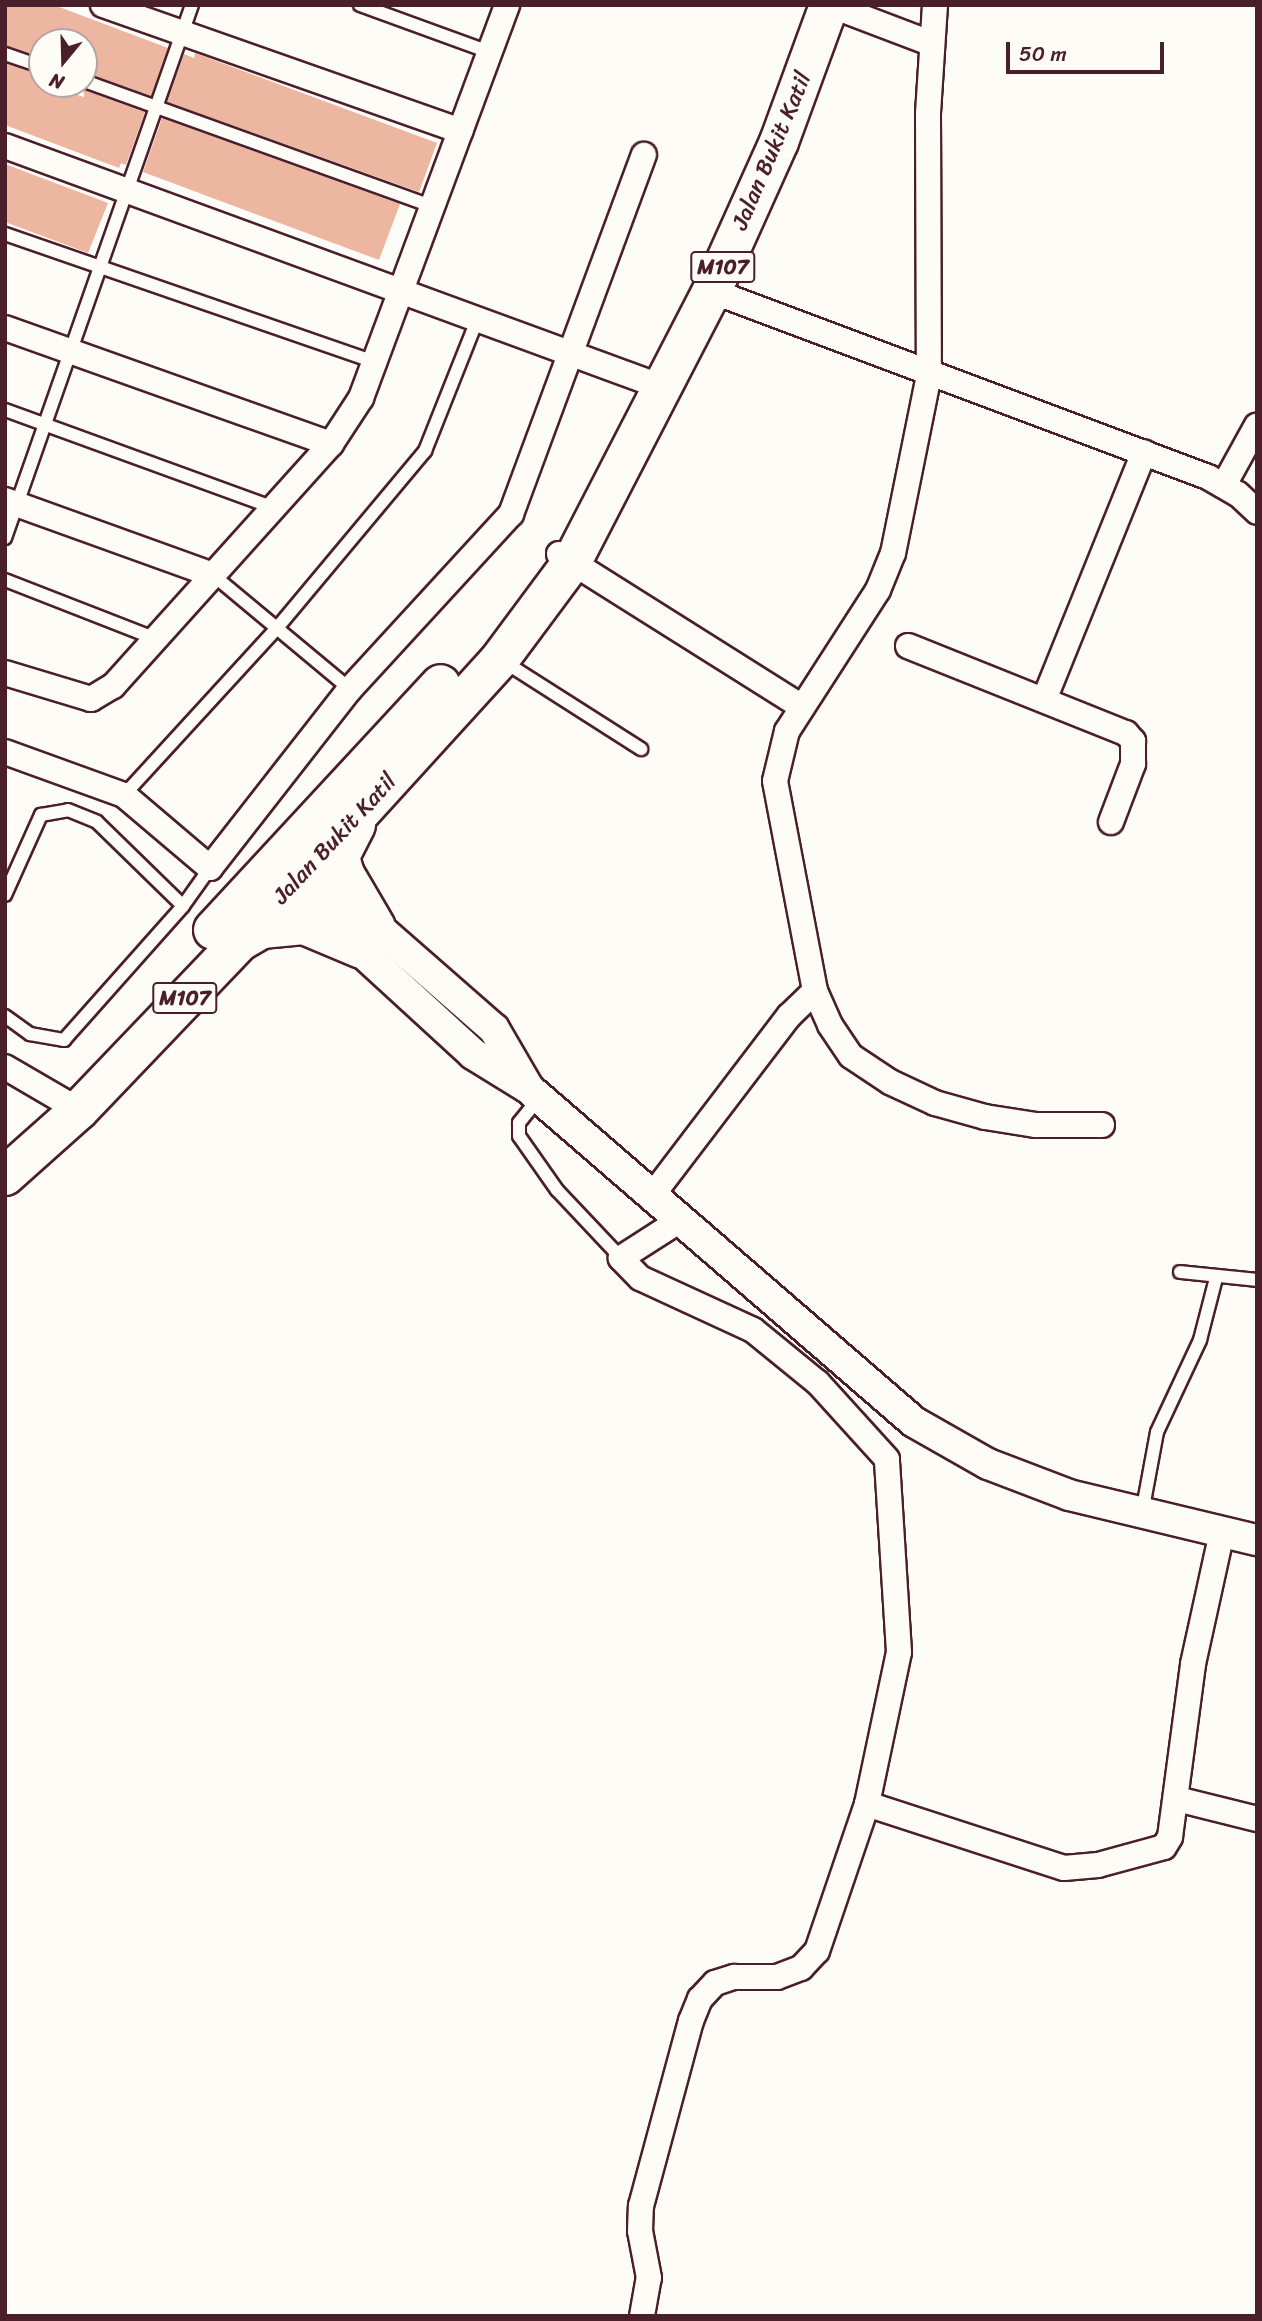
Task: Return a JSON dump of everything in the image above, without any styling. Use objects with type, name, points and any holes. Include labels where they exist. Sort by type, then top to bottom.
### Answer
[{"type":"main road","name":"Jalan Bukit Katil","points":[[5,1177],[73,1105],[237,943],[500,659],[592,517],[659,386],[712,291],[779,142],[830,5]]},
{"type":"main road","name":"Jalan Bukit Katil","points":[[73,1105],[147,1002],[518,601],[564,557]]},
{"type":"main road","points":[[237,943],[262,929],[304,925],[368,938],[354,891],[340,857],[348,837],[386,784]]},
{"type":"main road","points":[[240,901],[298,875],[317,818]]},
{"type":"street","points":[[103,5],[460,131]]},
{"type":"street","points":[[5,673],[91,699],[113,687],[331,444],[361,398],[507,5]]},
{"type":"street","points":[[830,5],[930,43]]},
{"type":"street","points":[[935,5],[930,43],[929,375],[894,553],[878,590],[802,707],[783,743],[775,781],[815,991],[830,1025],[851,1056],[890,1082],[935,1103],[985,1117],[1036,1125],[1102,1125]]},
{"type":"street","points":[[5,146],[659,386]]},
{"type":"street","points":[[5,752],[124,795],[210,868],[351,689],[511,514],[645,155]]},
{"type":"street","points":[[712,291],[929,375],[1144,452],[1224,485],[1257,512]]},
{"type":"street","points":[[5,328],[331,444]]},
{"type":"street","points":[[1224,485],[1257,425]]},
{"type":"street","points":[[1044,700],[1144,452]]},
{"type":"street","points":[[11,502],[213,575]]},
{"type":"street","points":[[564,557],[802,707]]},
{"type":"street","points":[[908,646],[1125,733],[1133,741],[1133,764],[1111,822]]},
{"type":"street","points":[[298,875],[368,938],[473,1054],[534,1093],[654,1193],[887,1403],[914,1422],[1024,1479],[1142,1513],[1257,1540]]},
{"type":"street","points":[[654,1193],[789,1016],[815,991]]},
{"type":"street","points":[[5,1067],[73,1105]]},
{"type":"street","points":[[642,2316],[649,2278],[640,2231],[641,2206],[700,1999],[715,1983],[734,1978],[777,1977],[801,1968],[817,1951],[867,1804],[899,1652],[887,1459],[818,1382],[753,1330],[640,1278],[621,1258],[682,1219]]},
{"type":"street","points":[[867,1804],[1006,1846],[1049,1866],[1098,1865],[1152,1849],[1170,1837],[1193,1664],[1222,1532]]},
{"type":"street","points":[[1177,1799],[1257,1819]]},
{"type":"lane","points":[[5,538],[11,502],[45,425],[192,5]]},
{"type":"lane","points":[[360,5],[489,52]]},
{"type":"lane","points":[[5,54],[28,61]]},
{"type":"lane","points":[[98,86],[432,206]]},
{"type":"lane","points":[[5,234],[374,362]]},
{"type":"lane","points":[[124,795],[277,628],[425,451],[478,318]]},
{"type":"lane","points":[[5,410],[274,508]]},
{"type":"lane","points":[[213,575],[351,689]]},
{"type":"lane","points":[[5,580],[156,639]]},
{"type":"lane","points":[[500,659],[641,749]]},
{"type":"lane","points":[[5,895],[41,815],[68,810],[97,822],[183,906]]},
{"type":"lane","points":[[5,1016],[30,1034],[64,1040],[183,906],[210,868]]},
{"type":"lane","points":[[534,1093],[519,1123],[519,1136],[557,1190],[621,1258]]},
{"type":"lane","points":[[1180,1272],[1216,1278],[1257,1280]]},
{"type":"lane","points":[[1142,1513],[1157,1432],[1200,1340],[1216,1278]]},
{"type":"building","points":[[5,5],[54,5],[168,48],[151,96],[98,77],[98,28],[28,28],[28,53],[5,45]]},
{"type":"building","points":[[195,53],[437,143],[419,192],[167,102],[184,54],[194,58]]},
{"type":"building","points":[[5,63],[28,71],[28,98],[98,98],[98,95],[145,112],[126,165],[121,163],[119,168],[5,125]]},
{"type":"building","points":[[162,118],[400,204],[379,260],[143,172]]},
{"type":"building","points":[[5,164],[108,203],[88,253],[5,222]]}]
